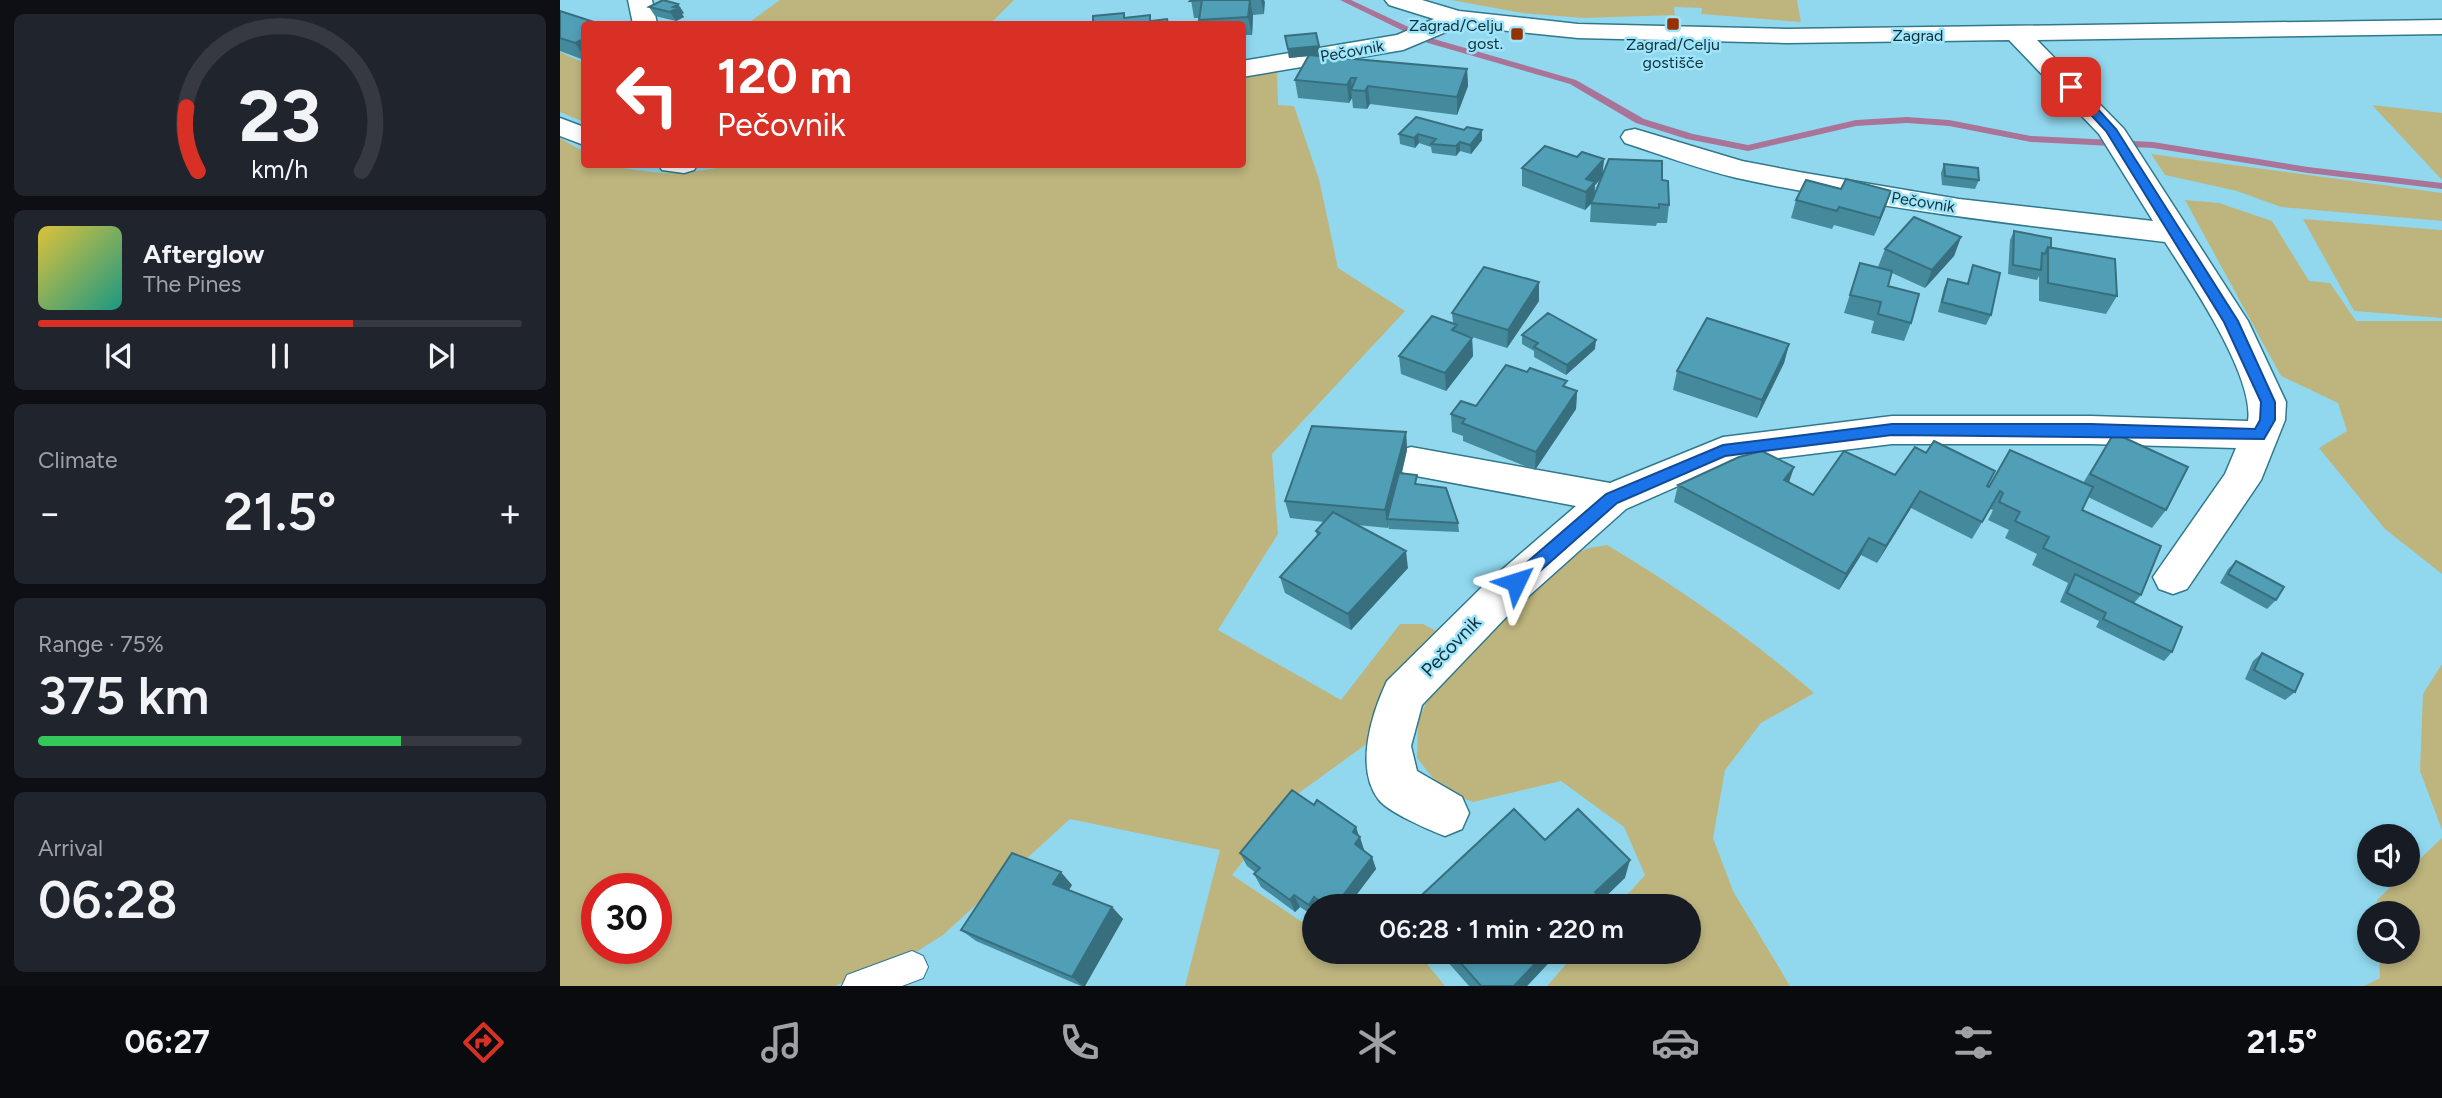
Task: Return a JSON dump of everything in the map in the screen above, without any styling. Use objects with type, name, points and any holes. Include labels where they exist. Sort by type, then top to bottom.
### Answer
[{"type":"street","points":[[640,0],[644,21]]},
{"type":"street","name":"Zagrad","points":[[1396,0],[1457,18],[1578,32],[1787,36],[2018,35],[2312,27],[2442,27]]},
{"type":"street","name":"Pečovnik","points":[[1246,68],[1403,42],[1457,18]]},
{"type":"street","points":[[2018,35],[2118,142],[2152,191],[2174,233],[2231,321],[2268,402],[2267,420],[2242,480],[2173,577]]},
{"type":"street","points":[[560,126],[581,136]]},
{"type":"street","name":"Pečovnik","points":[[1635,137],[1737,169],[1799,181],[1959,208],[2174,233]]},
{"type":"street","name":"Pečovnik","points":[[1445,813],[1396,785],[1388,746],[1403,695],[1497,598],[1612,498],[1723,451],[1892,430],[2091,430],[2259,435]]},
{"type":"street","points":[[1411,461],[1612,498]]},
{"type":"lane","points":[[858,986],[912,967]]},
{"type":"shaded area","points":[[780,0],[1014,0],[993,21],[751,21]]},
{"type":"shaded area","points":[[1451,0],[1797,0],[1801,22],[1701,14],[1702,8],[1674,7],[1675,15],[1584,18],[1522,13]]},
{"type":"shaded area","points":[[560,52],[581,62],[581,121],[560,112]]},
{"type":"shaded area","points":[[1277,72],[1278,105],[1294,106],[1319,179],[1338,268],[1405,311],[1272,454],[1278,534],[1218,630],[1341,700],[1400,624],[1423,624],[1442,634],[1379,735],[1296,795],[1232,875],[1302,922],[1302,964],[1427,964],[1445,986],[1185,986],[1220,850],[1070,819],[943,935],[897,964],[834,986],[560,986],[560,138],[581,150],[581,168],[622,168],[678,173],[716,168],[1246,168],[1246,75]]},
{"type":"shaded area","points":[[2372,105],[2442,113],[2442,180]]},
{"type":"shaded area","points":[[2151,154],[2442,193],[2442,221],[2281,207],[2237,191],[2165,175]]},
{"type":"shaded area","points":[[2185,200],[2219,203],[2272,221],[2309,281],[2330,283],[2356,321],[2442,321],[2442,574],[2385,529],[2319,448],[2347,431],[2338,403],[2281,376]]},
{"type":"shaded area","points":[[2303,219],[2442,230],[2442,318],[2354,311]]},
{"type":"shaded area","points":[[1607,545],[1661,579],[1765,652],[1814,693],[1761,723],[1725,770],[1713,838],[1733,891],[1790,986],[1547,986],[1566,964],[1701,964],[1701,894],[1628,894],[1645,875],[1624,827],[1561,781],[1473,802],[1443,791],[1417,758],[1418,722],[1437,676],[1560,560],[1589,548]]},
{"type":"shaded area","points":[[2442,664],[2442,830],[2420,771],[2423,694]]},
{"type":"shaded area","points":[[2442,838],[2442,986],[2364,986],[2380,978],[2379,964],[2420,964],[2420,901],[2377,900],[2391,887],[2420,887],[2420,859]]},
{"type":"building","points":[[663,0],[678,4],[673,7],[678,8],[670,12],[649,7]]},
{"type":"building","points":[[1202,0],[1250,0],[1248,17],[1199,20]]},
{"type":"building","points":[[560,11],[591,21],[581,21],[581,40],[575,43],[560,38]]},
{"type":"building","points":[[1124,13],[1124,18],[1150,15],[1150,21],[1093,21],[1093,16]]},
{"type":"building","points":[[1316,33],[1319,46],[1288,49],[1285,36]]},
{"type":"building","points":[[1309,55],[1467,69],[1457,97],[1368,86],[1365,91],[1351,90],[1356,78],[1351,78],[1347,85],[1295,80]]},
{"type":"building","points":[[1416,117],[1464,130],[1467,127],[1482,130],[1470,145],[1460,142],[1456,146],[1431,144],[1436,139],[1418,134],[1414,138],[1399,134]]},
{"type":"building","points":[[1545,146],[1577,157],[1582,152],[1604,159],[1586,179],[1595,182],[1586,192],[1522,168]]},
{"type":"building","points":[[1609,159],[1662,161],[1662,180],[1668,181],[1669,205],[1659,204],[1659,208],[1591,203]]},
{"type":"building","points":[[1944,164],[1978,168],[1979,180],[1945,176]]},
{"type":"building","points":[[1846,179],[1891,191],[1880,218],[1839,207],[1837,211],[1796,200],[1806,180],[1841,189]]},
{"type":"building","points":[[1914,217],[1961,237],[1932,270],[1885,249]]},
{"type":"building","points":[[2014,231],[2051,238],[2051,248],[2048,247],[2045,254],[2042,253],[2041,270],[2013,265]]},
{"type":"building","points":[[2048,247],[2115,259],[2117,296],[2048,283]]},
{"type":"building","points":[[1860,263],[1892,271],[1888,286],[1919,294],[1911,323],[1878,314],[1881,302],[1850,295]]},
{"type":"building","points":[[1973,265],[2000,273],[1991,315],[1942,302],[1948,279],[1968,284]]},
{"type":"building","points":[[1484,267],[1539,282],[1508,330],[1452,313]]},
{"type":"building","points":[[1548,313],[1596,340],[1567,365],[1534,347],[1538,343],[1522,335]]},
{"type":"building","points":[[1432,316],[1457,325],[1452,330],[1472,338],[1445,373],[1399,356]]},
{"type":"building","points":[[1707,318],[1789,344],[1762,400],[1677,371]]},
{"type":"building","points":[[1506,365],[1527,372],[1530,368],[1567,381],[1563,386],[1577,391],[1536,452],[1462,423],[1465,419],[1451,414],[1461,401],[1476,406]]},
{"type":"building","points":[[1312,426],[1406,432],[1385,510],[1285,501]]},
{"type":"building","points":[[2114,433],[2188,467],[2166,510],[2090,474]]},
{"type":"building","points":[[1934,441],[1995,471],[1987,486],[1989,487],[2010,450],[2093,487],[2082,510],[2161,546],[2141,595],[2043,548],[2049,537],[2015,521],[2020,512],[1999,502],[2003,493],[2000,491],[1982,522],[1920,491],[1886,546],[1869,538],[1846,574],[1678,485],[1739,457],[1762,451],[1794,467],[1784,480],[1813,495],[1844,451],[1895,475],[1915,447],[1926,453]]},
{"type":"building","points":[[1399,473],[1417,475],[1415,484],[1446,488],[1458,523],[1387,519]]},
{"type":"building","points":[[1333,512],[1406,551],[1348,614],[1280,577],[1320,533],[1316,531]]},
{"type":"building","points":[[2236,561],[2284,587],[2276,600],[2228,574]]},
{"type":"building","points":[[2075,574],[2182,627],[2172,652],[2103,619],[2106,613],[2067,593]]},
{"type":"building","points":[[2262,653],[2303,674],[2295,692],[2254,670]]},
{"type":"building","points":[[1292,790],[1314,805],[1317,800],[1356,827],[1353,832],[1360,837],[1355,844],[1372,857],[1344,894],[1302,894],[1302,900],[1294,895],[1290,900],[1254,874],[1260,868],[1240,853]]},
{"type":"building","points":[[1514,809],[1545,840],[1578,809],[1630,860],[1595,892],[1597,894],[1423,894]]},
{"type":"building","points":[[1012,853],[1061,872],[1053,884],[1112,907],[1072,977],[961,930]]},
{"type":"building","points":[[1462,964],[1535,964],[1514,986],[1481,986]]},
{"type":"waterway","points":[[1344,0],[1431,41],[1573,82],[1640,121],[1691,137],[1748,148],[1856,123],[1907,120],[1949,123],[2031,139],[2153,145],[2308,170],[2442,186]]},
{"type":"place","name":"Zagrad/Celju gostišče","points":[[1673,24]]},
{"type":"place","name":"Zagrad/Celju gost.","points":[[1517,34]]},
{"type":"route","points":[[1516,582],[1612,498],[1723,451],[1892,430],[2091,430],[2259,435],[2267,420],[2268,402],[2231,321],[2174,233],[2152,191],[2110,129],[2071,87]]}]
